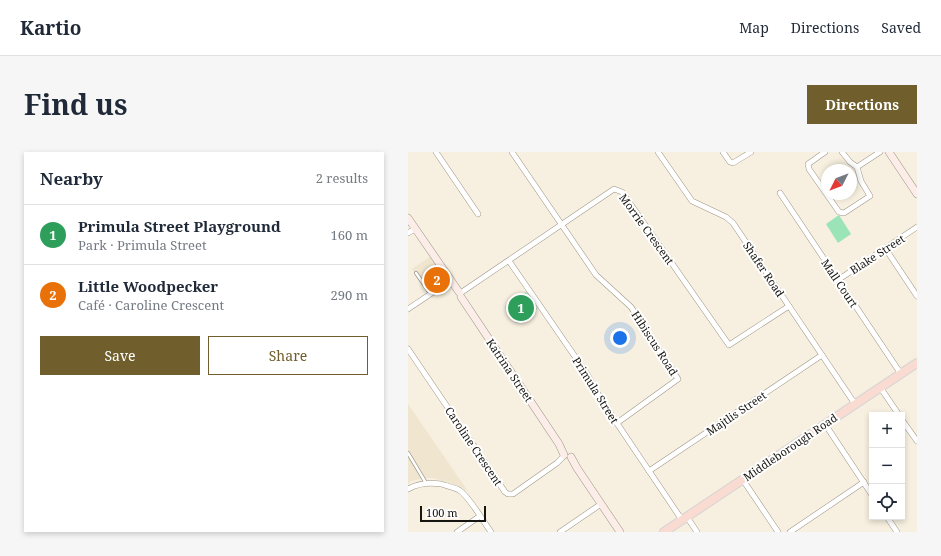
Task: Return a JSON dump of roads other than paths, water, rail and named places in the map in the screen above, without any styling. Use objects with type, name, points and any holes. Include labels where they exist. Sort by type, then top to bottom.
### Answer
[{"type":"main road","name":"Middleborough Road","points":[[664,532],[917,363]]},
{"type":"street","points":[[436,152],[478,214]]},
{"type":"street","name":"Hibiscus Road","points":[[512,152],[596,275],[631,306],[678,379],[617,423]]},
{"type":"street","name":"Shafer Road","points":[[658,152],[692,201],[726,217],[733,223],[855,404]]},
{"type":"street","points":[[723,152],[730,162],[734,163],[751,152]]},
{"type":"street","points":[[821,186],[809,170],[808,164],[825,152]]},
{"type":"street","points":[[842,152],[853,164]]},
{"type":"street","points":[[831,200],[840,212],[844,213],[870,196],[861,181],[857,167],[880,152]]},
{"type":"street","points":[[889,152],[916,190]]},
{"type":"street","name":"Morrie Crescent","points":[[461,294],[614,189],[622,192],[729,345],[789,306]]},
{"type":"street","name":"Mall Court","points":[[780,193],[901,374]]},
{"type":"street","name":"Katrina Street","points":[[408,218],[450,281],[461,294],[567,456],[577,468],[620,532]]},
{"type":"street","name":"Blake Street","points":[[838,280],[917,227]]},
{"type":"street","points":[[408,233],[415,228]]},
{"type":"street","points":[[885,248],[917,296]]},
{"type":"street","name":"Primula Street","points":[[509,261],[587,374],[602,401],[649,471],[684,518],[697,532]]},
{"type":"street","points":[[408,309],[450,281]]},
{"type":"street","name":"Caroline Crescent","points":[[408,349],[505,492],[512,494],[567,456]]},
{"type":"street","name":"Majtlis Street","points":[[649,471],[822,355]]},
{"type":"street","points":[[880,388],[897,412]]},
{"type":"street","points":[[825,424],[869,490]]},
{"type":"street","points":[[905,424],[917,441]]},
{"type":"street","points":[[743,480],[778,532]]},
{"type":"street","points":[[408,489],[419,484],[430,482],[451,486],[459,490],[465,495],[490,532]]},
{"type":"street","points":[[790,532],[864,482]]},
{"type":"street","points":[[560,532],[601,504]]},
{"type":"street","points":[[457,532],[480,516]]},
{"type":"street","points":[[889,520],[897,532]]},
{"type":"lane","points":[[416,273],[431,294]]},
{"type":"lane","points":[[408,453],[426,483]]},
{"type":"place","name":"Little Woodpecker","points":[[437,280]]},
{"type":"place","name":"Primula Street Playground","points":[[521,308]]}]
